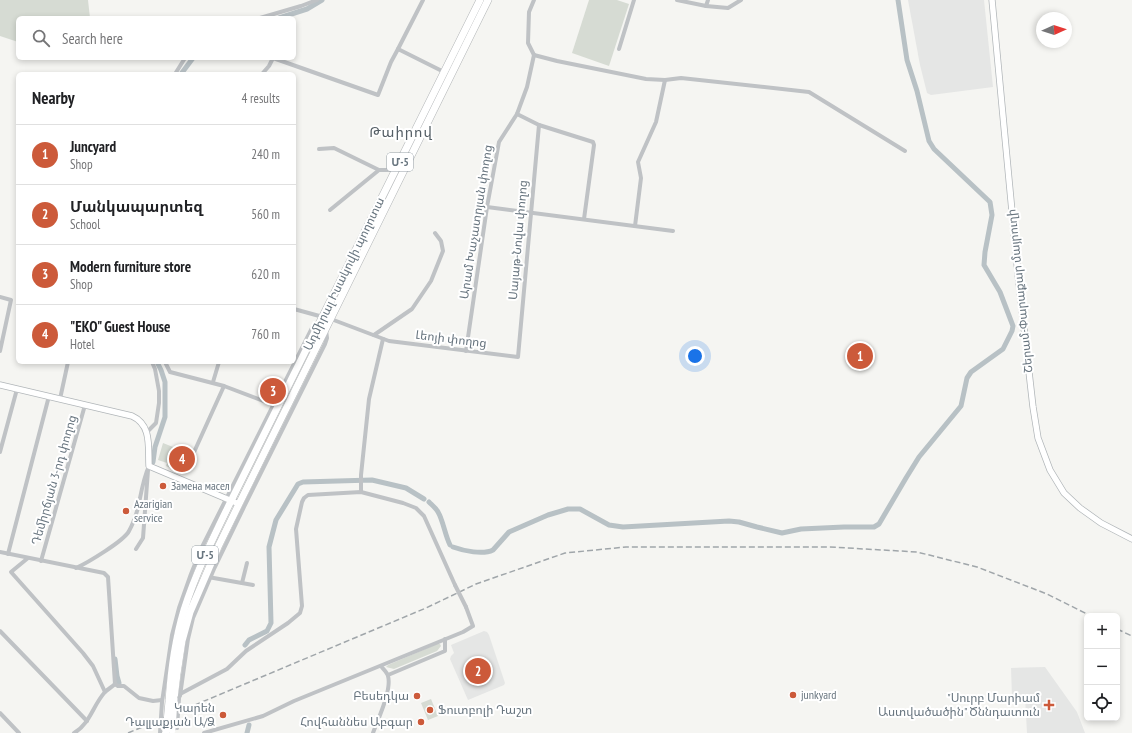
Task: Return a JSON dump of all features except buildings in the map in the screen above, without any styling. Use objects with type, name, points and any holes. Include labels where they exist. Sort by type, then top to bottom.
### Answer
[{"type":"highway","name":"Ադմիրալ Իսակովի պողոտա","points":[[171,699],[177,674],[182,641],[190,612],[326,329],[325,320],[396,170],[480,0]]},
{"type":"highway","name":"Ադմիրալ Իսակովի պողոտա","points":[[170,732],[172,667],[184,611],[204,558],[229,500],[325,320],[488,0]]},
{"type":"street","points":[[301,0],[301,6]]},
{"type":"street","points":[[267,16],[317,0]]},
{"type":"street","points":[[279,60],[378,95],[391,62],[423,0]]},
{"type":"street","points":[[534,0],[529,12],[528,43],[534,55],[646,79],[665,80],[681,78],[809,92],[905,151]]},
{"type":"street","points":[[619,49],[634,0]]},
{"type":"street","points":[[676,0],[706,6],[728,8],[742,0]]},
{"type":"street","points":[[706,6],[708,0]]},
{"type":"street","name":"Շերամ-Փարաքար մայրուղի","points":[[992,0],[1018,275],[1038,438],[1050,470],[1064,493],[1080,508],[1101,523],[1132,539]]},
{"type":"street","points":[[398,49],[444,72]]},
{"type":"street","name":"Արամ Խաչատրյան փողոց","points":[[466,351],[487,207],[499,142],[517,114],[527,87],[534,55]]},
{"type":"street","points":[[176,72],[184,60]]},
{"type":"street","points":[[264,72],[272,60]]},
{"type":"street","points":[[635,226],[641,178],[638,162],[656,122],[665,80]]},
{"type":"street","points":[[517,114],[539,125],[592,141],[594,145],[584,219]]},
{"type":"street","name":"Սայաթ-Նովա փողոց","points":[[518,357],[539,125]]},
{"type":"street","points":[[319,149],[334,148],[379,170],[396,170]]},
{"type":"street","points":[[330,210],[379,170]]},
{"type":"street","points":[[487,207],[673,231]]},
{"type":"street","points":[[374,335],[412,309],[431,281],[442,251],[441,241],[436,232]]},
{"type":"street","points":[[0,297],[11,300],[0,351]]},
{"type":"street","name":"Լեոյի փողոց","points":[[296,310],[389,341],[518,357]]},
{"type":"street","points":[[296,360],[312,328],[325,320]]},
{"type":"street","points":[[361,492],[360,484],[369,399],[383,339]]},
{"type":"street","points":[[60,399],[68,364]]},
{"type":"street","points":[[147,432],[156,422],[159,403],[159,391],[153,364]]},
{"type":"street","points":[[166,364],[170,372],[213,382],[274,405]]},
{"type":"street","points":[[213,382],[218,364]]},
{"type":"street","points":[[229,500],[294,364]]},
{"type":"street","points":[[0,385],[132,416],[139,419],[147,432],[149,466],[143,538],[136,549]]},
{"type":"street","points":[[190,461],[224,386]]},
{"type":"street","points":[[0,452],[17,388]]},
{"type":"street","points":[[8,554],[49,396]]},
{"type":"street","name":"Դեմիրճյան 3-րդ փողոց","points":[[41,561],[85,405]]},
{"type":"street","points":[[149,466],[242,506]]},
{"type":"street","points":[[76,568],[86,564],[124,537],[129,531],[137,509],[145,474],[149,466]]},
{"type":"street","points":[[115,684],[118,686],[124,686],[139,698],[153,701],[171,699],[227,670],[246,651],[288,623],[300,613],[302,606],[296,529],[302,502],[308,495],[361,492],[416,508],[424,516],[466,607],[473,626],[463,632],[294,701],[263,716],[204,733]]},
{"type":"street","points":[[0,552],[104,573],[108,577],[115,684]]},
{"type":"street","points":[[28,558],[11,572],[83,653],[93,666],[105,692]]},
{"type":"street","points":[[242,583],[247,563]]},
{"type":"street","points":[[208,577],[253,585]]},
{"type":"street","points":[[0,631],[86,721]]},
{"type":"street","points":[[388,675],[444,651],[444,640]]},
{"type":"street","points":[[372,733],[379,718],[389,688],[388,675],[381,666]]},
{"type":"street","points":[[74,733],[80,730],[105,692],[115,684]]},
{"type":"street","points":[[170,732],[171,699]]},
{"type":"street","points":[[0,713],[19,733]]},
{"type":"shaded area","points":[[0,0],[88,0],[90,16],[16,16],[16,41],[0,36]]},
{"type":"shaded area","points":[[589,0],[617,0],[629,4],[609,66],[572,53]]},
{"type":"shaded area","points":[[908,0],[984,0],[993,87],[931,95],[927,93],[920,65]]},
{"type":"shaded area","points":[[163,443],[178,449],[173,461],[181,465],[178,472],[166,466],[167,463],[158,460]]},
{"type":"shaded area","points":[[484,631],[489,635],[505,683],[504,685],[468,700],[450,659],[454,653],[451,645]]},
{"type":"shaded area","points":[[440,644],[441,646],[437,651],[394,669],[386,667],[388,665]]},
{"type":"shaded area","name":"\"Սուրբ Մարիամ Աստվածածին\" Ծննդատուն","points":[[1045,667],[1077,712],[1085,733],[1027,733],[1025,697],[1012,697],[1011,668]]},
{"type":"shaded area","name":"Ֆուտբոլի Դաշտ","points":[[431,699],[438,716],[428,720],[421,703]]},
{"type":"waterway","points":[[285,16],[307,9],[322,0]]},
{"type":"waterway","points":[[453,547],[473,552],[493,550],[509,532],[548,515],[568,509],[580,509],[609,525],[623,527],[729,521],[739,522],[782,533],[801,529],[874,527],[879,524],[919,457],[961,406],[967,378],[971,372],[1003,349],[1013,326],[1000,292],[984,265],[992,215],[990,202],[934,149],[929,141],[917,91],[907,60],[898,0]]},
{"type":"waterway","points":[[182,72],[192,60]]},
{"type":"waterway","points":[[153,462],[155,447],[165,417],[165,382],[158,364]]},
{"type":"waterway","points":[[245,645],[249,640],[267,631],[271,623],[269,547],[276,520],[298,484],[303,482],[372,480],[406,488],[424,499]]},
{"type":"waterway","points":[[429,502],[440,515],[450,545]]},
{"type":"waterway","points":[[115,659],[119,683]]},
{"type":"waterway","points":[[247,733],[249,725]]},
{"type":"railway","points":[[128,733],[426,608],[476,584],[565,553],[626,547],[830,547],[917,552],[977,567],[1047,594],[1085,613]]},
{"type":"railway","points":[[1120,630],[1132,636]]},
{"type":"place","name":"Juncyard","points":[[860,356]]},
{"type":"place","name":"Modern furniture store","points":[[273,391]]},
{"type":"place","name":"\"ЕКО\" Guest House","points":[[182,459]]},
{"type":"place","name":"Замена масел","points":[[163,486]]},
{"type":"place","name":"Azarigian service","points":[[126,511]]},
{"type":"place","name":"Մանկապարտեզ","points":[[478,671]]},
{"type":"place","name":"junkyard","points":[[793,695]]},
{"type":"place","name":"Բեսեդկա","points":[[417,696]]},
{"type":"place","name":"\"Սուրբ Մարիամ Աստվածածին\" Ծննդատուն","points":[[1049,705]]},
{"type":"place","name":"Ֆուտբոլի Դաշտ","points":[[430,710]]},
{"type":"place","name":"Կարեն Դալլաքյան Ա/Ձ","points":[[223,715]]},
{"type":"place","name":"Հովհաննես Աբգար","points":[[421,722]]},
{"type":"district","name":"Թաիրով","points":[[401,132]]}]
